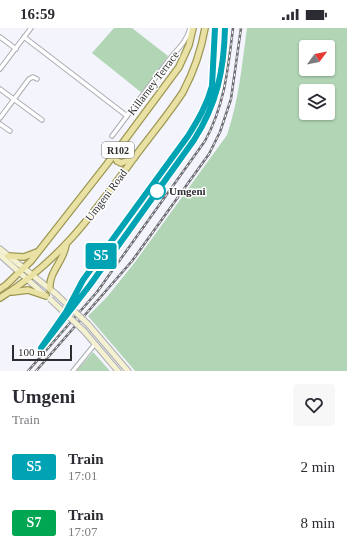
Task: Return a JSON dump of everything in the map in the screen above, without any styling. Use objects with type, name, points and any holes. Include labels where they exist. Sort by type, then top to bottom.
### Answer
[{"type":"main road","name":"Umgeni Road","points":[[0,289],[22,271],[40,250],[179,67],[189,45],[193,28]]},
{"type":"main road","name":"Umgeni Road","points":[[0,298],[30,278],[78,232],[171,110],[183,92],[195,68],[202,45],[205,28]]},
{"type":"main road","points":[[114,154],[117,161],[121,163],[134,158]]},
{"type":"main road","points":[[50,289],[50,281],[64,255],[66,245]]},
{"type":"main road","points":[[8,256],[24,257],[40,250]]},
{"type":"main road","points":[[9,293],[20,290],[28,290],[48,298]]},
{"type":"street","points":[[0,69],[31,28]]},
{"type":"street","name":"Killarney Terrace","points":[[112,136],[172,55],[184,43],[190,28]]},
{"type":"street","points":[[0,37],[16,49]]},
{"type":"street","points":[[24,37],[127,116]]},
{"type":"street","points":[[0,118],[30,79],[33,77],[37,79]]},
{"type":"street","points":[[0,89],[42,120]]},
{"type":"street","points":[[0,124],[10,131]]},
{"type":"street","points":[[0,249],[22,271]]},
{"type":"street","points":[[0,255],[30,278],[48,298],[84,331],[118,371]]},
{"type":"street","points":[[30,278],[50,289],[88,324],[128,371]]},
{"type":"street","points":[[73,371],[95,344]]},
{"type":"green space","points":[[114,28],[132,28],[168,56],[142,93],[92,53]]},
{"type":"green space","points":[[247,28],[347,28],[347,371],[135,371],[88,316],[107,297],[135,262],[227,135],[242,68]]},
{"type":"green space","points":[[93,352],[110,371],[76,371]]},
{"type":"railway","points":[[68,306],[83,280],[183,142],[202,112],[212,86],[215,28]]},
{"type":"railway","points":[[42,348],[203,126],[213,103],[220,79],[225,28]]},
{"type":"railway","points":[[28,371],[97,292],[205,141],[217,114],[225,86],[233,28]]},
{"type":"railway","points":[[36,371],[132,261],[209,154],[220,132],[231,99],[241,28]]},
{"type":"train","name":"S5","points":[[215,28],[212,86],[210,95],[202,112],[188,136],[83,280],[66,312],[41,348],[90,285],[203,126],[213,105],[219,84],[222,68],[225,28]]},
{"type":"place","name":"Umgeni","points":[[157,191]]}]
